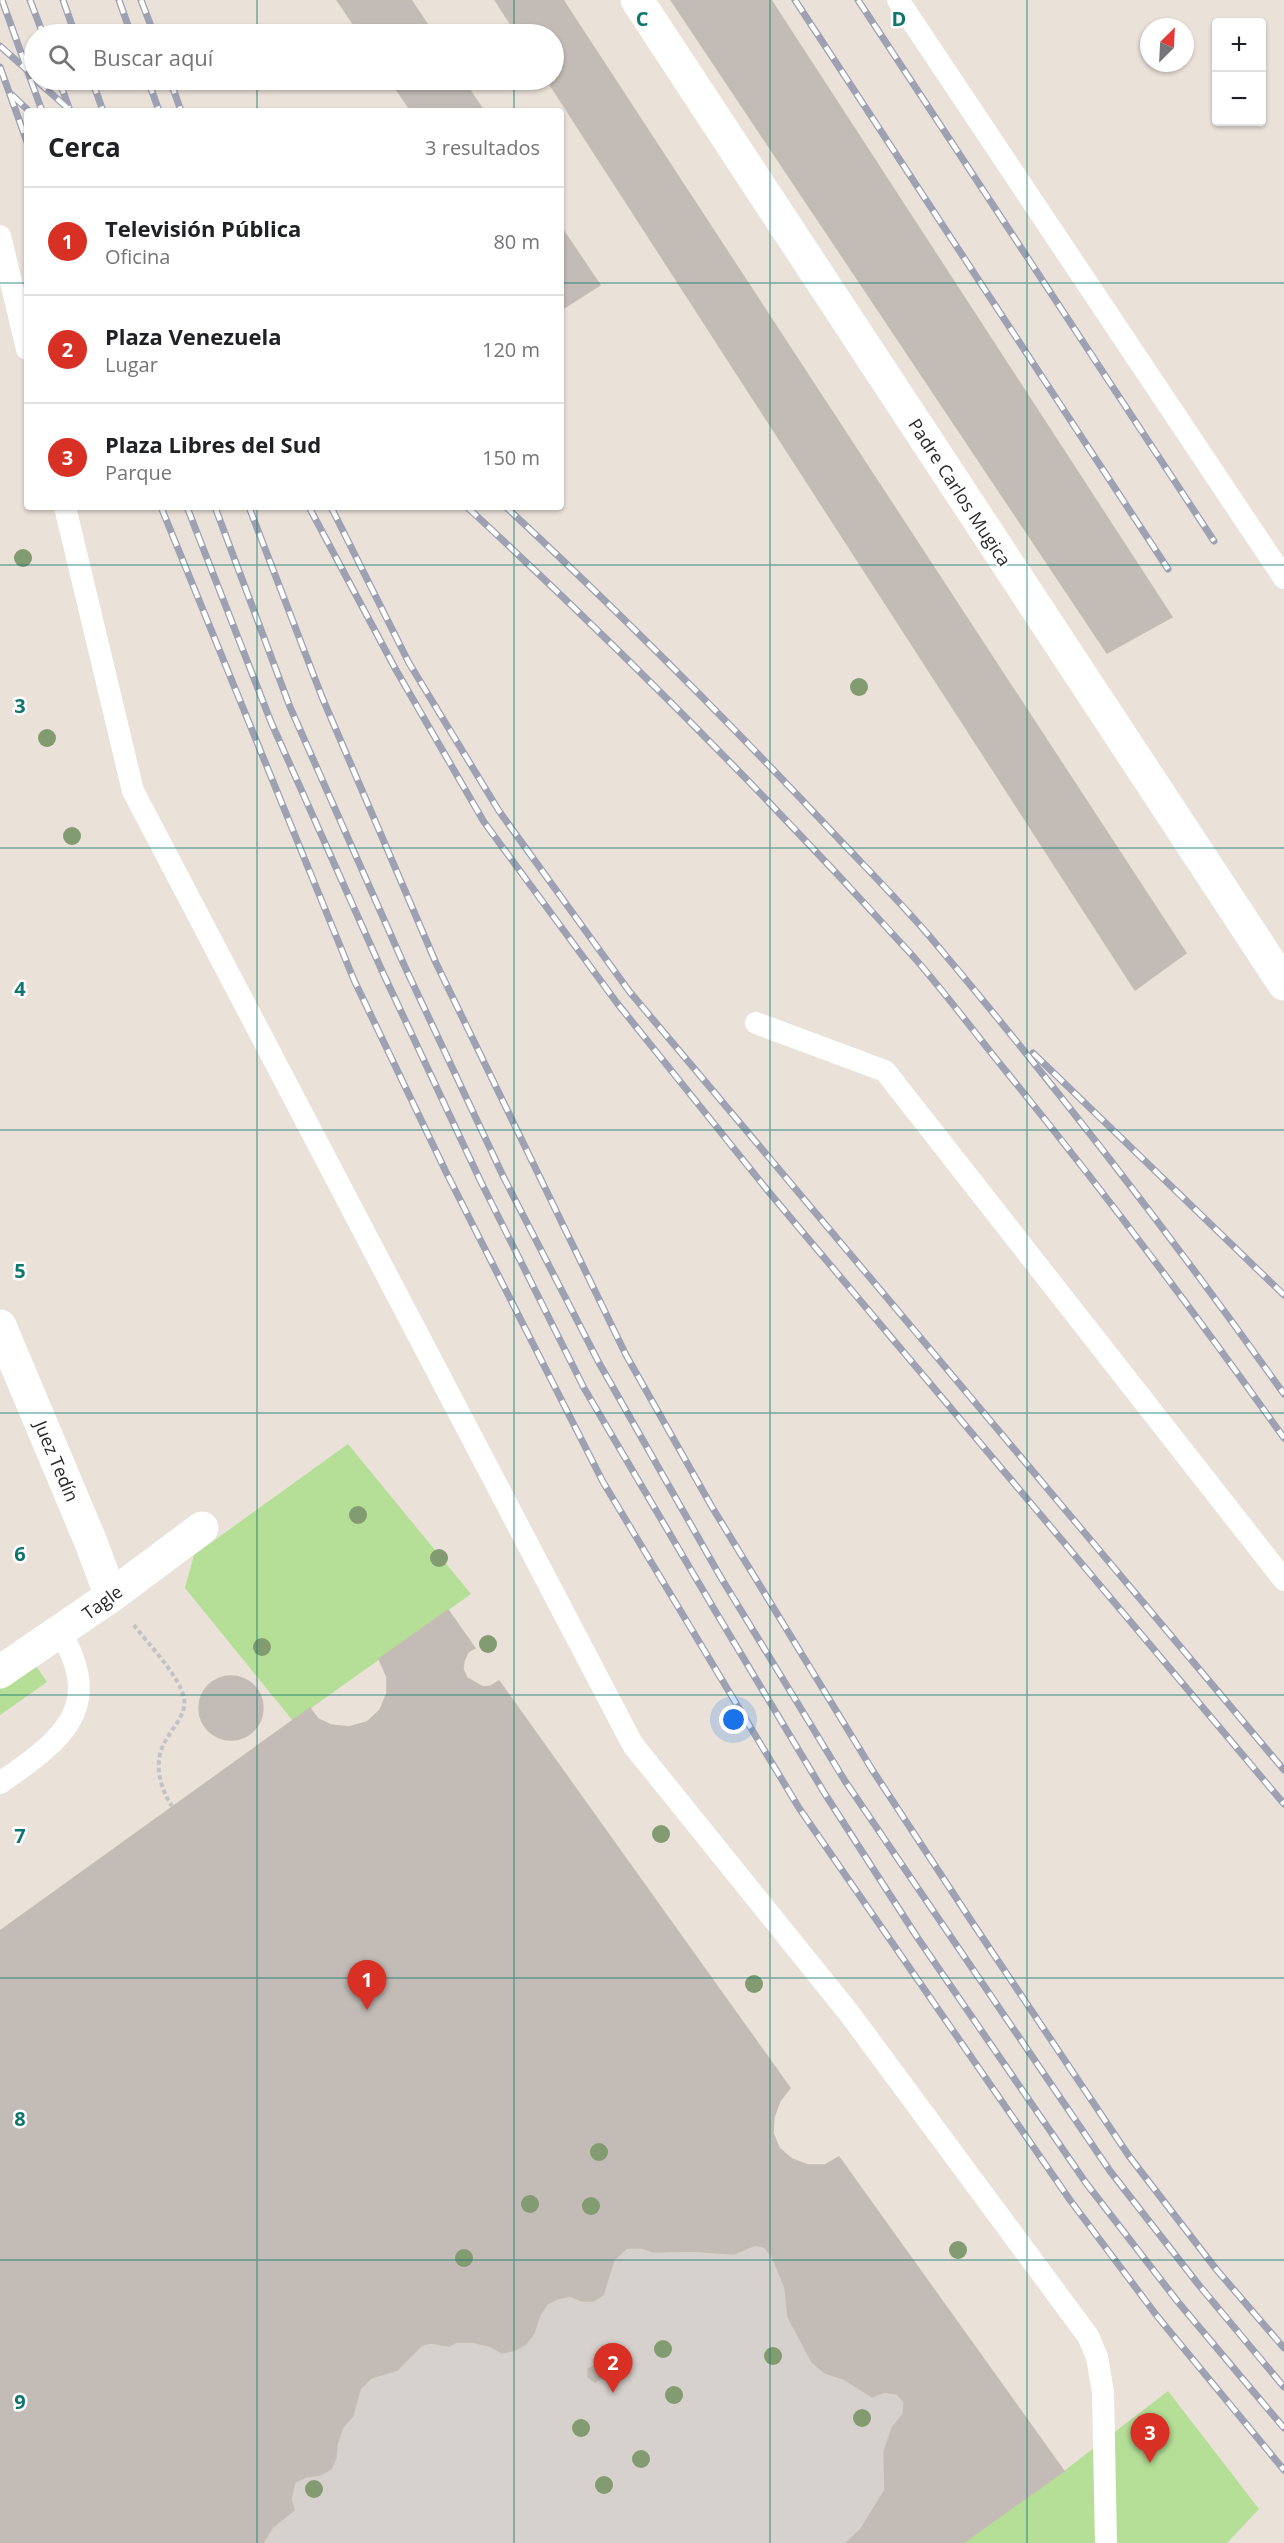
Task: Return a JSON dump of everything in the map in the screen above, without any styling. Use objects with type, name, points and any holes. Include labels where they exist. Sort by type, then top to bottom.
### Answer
[{"type":"street","name":"Padre Carlos Mugica","points":[[637,0],[1284,984]]},
{"type":"street","name":"Juez Tedín","points":[[0,1326],[90,1540],[111,1596]]},
{"type":"street","name":"Tagle","points":[[0,1672],[111,1596],[202,1528]]},
{"type":"lane","points":[[898,0],[1284,578]]},
{"type":"lane","points":[[0,236],[24,336]]},
{"type":"lane","points":[[66,510],[133,791],[633,1745],[849,2013],[1088,2336],[1097,2357],[1103,2392],[1106,2543]]},
{"type":"lane","points":[[756,1023],[885,1071],[1284,1580]]},
{"type":"lane","points":[[0,1783],[54,1743],[73,1715],[78,1689],[77,1677],[70,1647],[60,1632]]},
{"type":"path","points":[[111,1596],[180,1686],[184,1700],[183,1712],[164,1743],[159,1765],[164,1794],[172,1806]]},
{"type":"green space","points":[[348,1444],[471,1594],[293,1721],[185,1588],[194,1555]]},
{"type":"green space","points":[[32,1660],[47,1682],[0,1715],[0,1682]]},
{"type":"green space","points":[[1168,2391],[1259,2509],[1227,2543],[963,2543],[1064,2471]]},
{"type":"shaded area","points":[[755,2245],[764,2247],[772,2256],[785,2288],[788,2317],[812,2362],[825,2373],[844,2379],[872,2397],[885,2392],[897,2394],[904,2402],[903,2414],[892,2428],[884,2452],[885,2490],[861,2529],[846,2543],[263,2543],[272,2528],[294,2510],[291,2498],[295,2482],[306,2477],[320,2475],[331,2469],[343,2427],[353,2416],[360,2389],[371,2378],[397,2370],[422,2345],[431,2343],[449,2346],[456,2342],[472,2342],[490,2346],[502,2353],[515,2350],[526,2344],[534,2333],[540,2315],[547,2304],[570,2296],[582,2301],[593,2301],[603,2295],[614,2260],[627,2248],[641,2248],[654,2252],[691,2251],[734,2254]]},
{"type":"building","points":[[337,0],[411,0],[427,24],[353,24]]},
{"type":"building","points":[[495,0],[563,0],[1186,953],[1135,990],[553,90],[564,90],[564,24],[511,24]]},
{"type":"building","points":[[671,0],[771,0],[1172,617],[1107,653]]},
{"type":"building","points":[[397,90],[470,90],[482,108],[409,108]]},
{"type":"building","points":[[564,231],[600,285],[564,308]]},
{"type":"building","points":[[448,1610],[475,1648],[468,1652],[464,1661],[463,1669],[467,1678],[483,1687],[491,1686],[499,1681],[790,2088],[780,2101],[774,2117],[773,2133],[779,2148],[792,2159],[808,2165],[825,2165],[839,2157],[1064,2471],[963,2543],[846,2543],[861,2529],[885,2490],[884,2452],[892,2428],[903,2414],[904,2402],[897,2394],[885,2392],[872,2397],[844,2379],[825,2373],[812,2362],[788,2317],[785,2288],[772,2256],[764,2247],[755,2245],[734,2254],[691,2251],[654,2252],[641,2248],[627,2248],[614,2260],[603,2295],[593,2301],[582,2301],[570,2296],[547,2304],[540,2315],[534,2333],[526,2344],[515,2350],[502,2353],[490,2346],[472,2342],[456,2342],[449,2346],[431,2343],[422,2345],[397,2370],[371,2378],[360,2389],[353,2416],[343,2427],[331,2469],[320,2475],[306,2477],[295,2482],[291,2498],[294,2510],[272,2528],[263,2543],[0,2543],[0,1931],[310,1708],[318,1719],[331,1725],[349,1727],[367,1722],[380,1710],[387,1693],[387,1677],[379,1659]]},
{"type":"building","points":[[231,1676],[249,1682],[257,1690],[263,1708],[257,1726],[249,1734],[231,1740],[213,1734],[205,1726],[199,1708],[205,1690],[213,1682]]},
{"type":"building","points":[[604,2349],[610,2350],[614,2355],[612,2365],[615,2364],[622,2370],[623,2376],[619,2381],[611,2382],[605,2376],[595,2382],[588,2377],[588,2369],[598,2364],[596,2356]]},
{"type":"railway","points":[[2,0],[24,61]]},
{"type":"railway","points":[[30,0],[39,24]]},
{"type":"railway","points":[[63,0],[71,24]]},
{"type":"railway","points":[[119,0],[127,24]]},
{"type":"railway","points":[[141,0],[150,24]]},
{"type":"railway","points":[[795,0],[1168,569]]},
{"type":"railway","points":[[858,0],[1214,541]]},
{"type":"railway","points":[[0,46],[24,67]]},
{"type":"railway","points":[[0,67],[24,134]]},
{"type":"railway","points":[[34,90],[41,108]]},
{"type":"railway","points":[[47,90],[68,108]]},
{"type":"railway","points":[[63,90],[69,108]]},
{"type":"railway","points":[[96,90],[102,108]]},
{"type":"railway","points":[[152,90],[158,108]]},
{"type":"railway","points":[[174,90],[180,108]]},
{"type":"railway","points":[[12,95],[26,108]]},
{"type":"railway","points":[[162,510],[354,980],[447,1174],[603,1482],[799,1808],[1070,2200],[1157,2316],[1284,2470]]},
{"type":"railway","points":[[188,510],[271,722],[383,973],[480,1180],[584,1388],[825,1794],[917,1937],[1086,2183],[1178,2302],[1284,2428]]},
{"type":"railway","points":[[216,510],[290,707],[405,967],[504,1178],[598,1361],[720,1576],[845,1781],[1110,2171],[1198,2284],[1284,2387]]},
{"type":"railway","points":[[250,510],[322,697],[436,963],[626,1355],[712,1507],[873,1771],[972,1922],[1129,2156],[1216,2269],[1284,2348]]},
{"type":"railway","points":[[311,510],[396,670],[484,822],[617,1003],[768,1191],[1284,1804]]},
{"type":"railway","points":[[332,510],[409,663],[499,811],[629,991],[1284,1770]]},
{"type":"railway","points":[[470,510],[582,615],[694,726],[911,954],[1113,1206],[1284,1438]]},
{"type":"railway","points":[[509,510],[587,583],[706,701],[918,923],[1023,1049],[1112,1163],[1284,1394]]},
{"type":"railway","points":[[1033,1053],[1284,1295]]},
{"type":"place","name":"Televisión Pública","points":[[367,2010]]},
{"type":"place","name":"Plaza Venezuela","points":[[613,2393]]},
{"type":"place","name":"Plaza Libres del Sud","points":[[1150,2463]]}]
